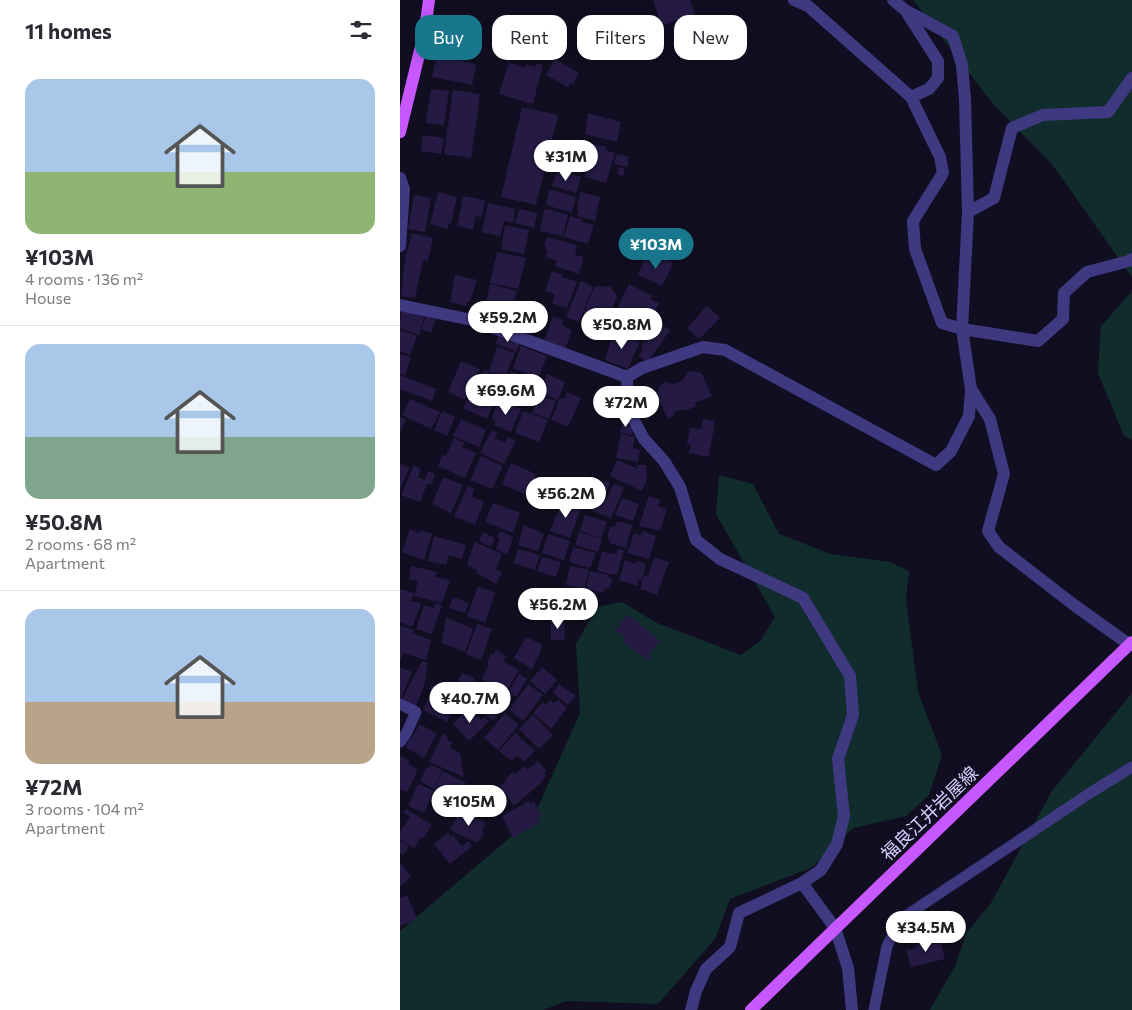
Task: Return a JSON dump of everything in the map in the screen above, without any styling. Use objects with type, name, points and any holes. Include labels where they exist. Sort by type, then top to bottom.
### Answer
[{"type":"main road","points":[[400,132],[425,30],[429,0]]},
{"type":"main road","name":"福良江井岩屋線","points":[[751,1010],[1131,644]]},
{"type":"street","points":[[794,0],[808,6],[911,96],[940,156],[943,173],[913,221],[915,249],[942,323],[962,329],[1038,341],[1063,319],[1064,294],[1087,272],[1132,259]]},
{"type":"street","points":[[400,305],[472,320],[627,376],[642,368],[703,347],[725,350],[936,465],[951,452],[969,416],[971,389],[962,329],[968,212],[963,74],[953,36],[905,10],[893,0]]},
{"type":"street","points":[[905,10],[938,61],[938,78],[930,89],[911,96]]},
{"type":"street","points":[[968,212],[994,198],[1012,128],[1043,115],[1108,112],[1132,78]]},
{"type":"street","points":[[400,178],[404,189],[400,246]]},
{"type":"street","points":[[627,376],[628,409],[644,439],[664,461],[680,487],[696,540],[720,559],[803,598],[850,676],[853,715],[838,759],[844,816],[837,844],[821,870],[802,883],[739,914],[730,948],[706,970],[696,991],[691,1010]]},
{"type":"street","points":[[971,389],[990,419],[1004,474],[988,531],[999,547],[1074,605],[1131,644]]},
{"type":"street","points":[[802,883],[835,928],[848,968],[852,1010]]},
{"type":"lane","points":[[400,704],[416,712],[406,734],[400,742]]},
{"type":"lane","points":[[874,1010],[887,946],[901,919],[1090,792],[1132,767]]},
{"type":"green space","points":[[913,0],[1132,0],[1132,277],[1051,163],[993,104]]},
{"type":"green space","points":[[1132,291],[1132,440],[1124,436],[1098,373],[1101,326]]},
{"type":"green space","points":[[719,475],[753,484],[779,534],[831,554],[890,562],[909,571],[906,599],[918,692],[942,755],[929,795],[906,816],[853,828],[813,867],[730,899],[715,939],[658,1004],[567,1001],[543,1010],[400,1010],[400,931],[533,818],[580,713],[576,644],[597,607],[622,602],[657,623],[741,655],[761,640],[775,617],[716,514]]},
{"type":"green space","points":[[1132,693],[1132,1010],[930,1010],[955,966],[967,932],[991,903],[1052,791]]},
{"type":"building","points":[[653,0],[690,0],[695,14],[674,15],[674,22],[664,25],[664,15],[658,15]]},
{"type":"building","points":[[436,60],[459,60],[476,64],[472,85],[432,77]]},
{"type":"building","points":[[554,60],[579,73],[573,84],[570,83],[568,87],[546,75]]},
{"type":"building","points":[[509,62],[525,67],[526,64],[535,67],[536,63],[543,65],[533,104],[499,94]]},
{"type":"building","points":[[431,89],[449,91],[444,125],[426,123]]},
{"type":"building","points":[[453,90],[480,94],[471,158],[444,154]]},
{"type":"building","points":[[522,107],[558,115],[536,205],[501,197]]},
{"type":"building","points":[[588,113],[621,122],[617,142],[585,134]]},
{"type":"building","points":[[423,135],[444,138],[441,154],[421,151]]},
{"type":"building","points":[[593,144],[606,147],[605,150],[615,153],[606,183],[585,177]]},
{"type":"building","points":[[564,146],[574,149],[573,152],[586,155],[581,174],[557,168]]},
{"type":"building","points":[[617,154],[629,157],[627,167],[614,164]]},
{"type":"building","points":[[619,167],[625,169],[623,176],[617,174]]},
{"type":"building","points":[[557,170],[581,177],[576,193],[552,186]]},
{"type":"building","points":[[549,189],[576,197],[572,213],[546,205]]},
{"type":"building","points":[[438,192],[457,197],[451,224],[449,223],[448,229],[430,224]]},
{"type":"building","points":[[580,192],[600,197],[595,221],[577,216]]},
{"type":"building","points":[[414,195],[431,198],[425,232],[408,229]]},
{"type":"building","points":[[463,196],[485,200],[482,217],[475,216],[473,230],[457,226]]},
{"type":"building","points":[[488,203],[515,209],[513,223],[504,221],[500,236],[482,232]]},
{"type":"building","points":[[519,209],[537,213],[534,228],[515,223]]},
{"type":"building","points":[[547,209],[568,215],[563,236],[540,231],[544,210]]},
{"type":"building","points":[[570,216],[582,219],[581,222],[594,225],[588,244],[564,237]]},
{"type":"building","points":[[505,225],[529,230],[524,254],[501,249]]},
{"type":"building","points":[[412,233],[433,238],[428,261],[423,260],[415,298],[401,296],[405,258]]},
{"type":"building","points":[[547,237],[577,245],[575,255],[584,257],[579,274],[555,266],[557,261],[546,257],[548,250],[545,249],[546,246],[544,245]]},
{"type":"building","points":[[497,252],[526,258],[518,289],[490,283]]},
{"type":"building","points":[[653,254],[673,263],[662,286],[638,275],[645,258],[650,261]]},
{"type":"building","points":[[552,271],[577,282],[567,308],[552,303],[555,294],[545,291]]},
{"type":"building","points":[[455,275],[477,280],[470,302],[468,301],[466,306],[450,302]]},
{"type":"building","points":[[581,281],[593,287],[579,322],[566,317]]},
{"type":"building","points":[[490,284],[517,291],[508,324],[489,319],[484,311]]},
{"type":"building","points":[[629,284],[652,296],[650,299],[659,303],[642,337],[613,323],[618,315],[615,313]]},
{"type":"building","points":[[595,286],[611,287],[617,296],[607,321],[603,320],[602,322],[590,318],[591,315],[584,312]]},
{"type":"building","points":[[707,306],[720,318],[699,339],[687,328]]},
{"type":"building","points":[[401,308],[425,314],[419,335],[400,328]]},
{"type":"building","points":[[427,315],[436,319],[431,333],[421,329]]},
{"type":"building","points":[[553,316],[564,320],[562,325],[572,330],[565,349],[544,341]]},
{"type":"building","points":[[656,321],[670,330],[648,362],[638,356],[643,350],[641,348],[644,340]]},
{"type":"building","points":[[400,330],[417,336],[410,355],[400,351]]},
{"type":"building","points":[[614,330],[640,341],[628,369],[605,360]]},
{"type":"building","points":[[499,335],[520,343],[516,352],[495,343]]},
{"type":"building","points":[[521,346],[547,356],[538,379],[513,368]]},
{"type":"building","points":[[497,347],[515,353],[505,377],[489,371]]},
{"type":"building","points":[[400,354],[411,357],[405,376],[400,374]]},
{"type":"building","points":[[461,361],[479,369],[465,400],[448,392]]},
{"type":"building","points":[[484,370],[505,378],[487,419],[463,408],[475,382],[478,383]]},
{"type":"building","points":[[511,371],[526,377],[525,380],[536,384],[529,399],[525,397],[521,406],[500,397]]},
{"type":"building","points":[[691,371],[702,374],[712,396],[695,403],[696,406],[685,411],[683,409],[673,412],[674,415],[668,419],[658,398],[659,386],[665,382],[674,384],[683,380],[687,373]]},
{"type":"building","points":[[547,374],[565,382],[558,400],[539,393]]},
{"type":"building","points":[[400,375],[436,389],[432,401],[400,389]]},
{"type":"building","points":[[567,392],[581,398],[568,427],[551,420],[560,398],[564,399]]},
{"type":"building","points":[[540,395],[556,401],[549,419],[532,413]]},
{"type":"building","points":[[410,399],[440,412],[431,429],[402,415]]},
{"type":"building","points":[[499,400],[521,409],[511,432],[494,425],[496,421],[492,418]]},
{"type":"building","points":[[442,411],[455,417],[447,436],[434,430]]},
{"type":"building","points":[[523,411],[548,420],[539,442],[515,433]]},
{"type":"building","points":[[400,417],[406,420],[400,432]]},
{"type":"building","points":[[461,419],[486,430],[479,447],[453,436]]},
{"type":"building","points":[[624,419],[629,420],[628,426],[633,427],[631,435],[620,432]]},
{"type":"building","points":[[703,419],[715,421],[709,457],[689,453],[691,445],[687,444],[690,428],[701,429]]},
{"type":"building","points":[[492,430],[498,433],[495,438],[505,443],[508,437],[516,441],[504,464],[480,453]]},
{"type":"building","points":[[621,434],[635,437],[633,448],[640,450],[638,462],[616,458]]},
{"type":"building","points":[[454,438],[464,443],[462,447],[476,453],[465,478],[438,466],[442,455],[446,456]]},
{"type":"building","points":[[481,456],[503,466],[492,489],[470,480]]},
{"type":"building","points":[[617,460],[638,469],[637,465],[646,465],[647,479],[642,491],[610,476]]},
{"type":"building","points":[[511,463],[536,474],[526,495],[502,484]]},
{"type":"building","points":[[400,464],[409,468],[400,490]]},
{"type":"building","points":[[414,465],[421,469],[418,477],[425,480],[428,471],[435,474],[431,485],[427,484],[420,502],[401,495]]},
{"type":"building","points":[[443,477],[463,485],[451,513],[432,504]]},
{"type":"building","points":[[546,478],[561,486],[557,495],[542,487]]},
{"type":"building","points":[[604,481],[610,483],[605,495],[599,492]]},
{"type":"building","points":[[614,483],[624,488],[611,518],[590,510],[596,496],[606,500]]},
{"type":"building","points":[[468,486],[475,489],[472,496],[484,502],[475,525],[454,516]]},
{"type":"building","points":[[649,496],[660,500],[658,506],[667,509],[660,531],[639,526]]},
{"type":"building","points":[[564,498],[574,503],[573,506],[581,509],[570,538],[550,531]]},
{"type":"building","points":[[622,498],[639,504],[633,521],[615,515]]},
{"type":"building","points":[[493,503],[520,513],[513,533],[485,522]]},
{"type":"building","points":[[585,515],[607,522],[601,538],[580,531]]},
{"type":"building","points":[[617,521],[632,525],[626,548],[609,543],[610,540],[607,539],[610,526],[615,527]]},
{"type":"building","points":[[524,525],[544,534],[538,551],[518,545]]},
{"type":"building","points":[[410,529],[420,533],[421,530],[432,534],[424,560],[402,552]]},
{"type":"building","points":[[500,531],[513,537],[507,555],[496,549],[500,538],[497,537]]},
{"type":"building","points":[[643,531],[656,536],[649,559],[627,553],[634,533],[641,535]]},
{"type":"building","points":[[483,532],[495,538],[491,547],[479,541]]},
{"type":"building","points":[[579,532],[602,539],[598,552],[575,545]]},
{"type":"building","points":[[548,534],[570,541],[564,560],[542,553]]},
{"type":"building","points":[[434,536],[466,545],[462,559],[449,555],[446,565],[428,561]]},
{"type":"building","points":[[475,542],[502,554],[496,569],[502,572],[496,584],[476,573],[477,570],[467,565]]},
{"type":"building","points":[[573,547],[596,553],[590,568],[569,562]]},
{"type":"building","points":[[518,549],[540,555],[535,570],[514,563]]},
{"type":"building","points":[[617,549],[624,550],[617,575],[597,571],[602,552],[617,554]]},
{"type":"building","points":[[542,557],[561,562],[556,577],[537,571]]},
{"type":"building","points":[[654,557],[669,562],[657,595],[640,589],[644,575],[648,576]]},
{"type":"building","points":[[625,560],[635,564],[637,561],[646,564],[641,581],[638,579],[637,586],[619,580]]},
{"type":"building","points":[[411,566],[437,572],[435,577],[450,580],[442,603],[414,596],[418,581],[409,579]]},
{"type":"building","points":[[570,566],[589,570],[584,589],[566,585]]},
{"type":"building","points":[[590,571],[609,575],[608,577],[612,578],[610,589],[605,588],[604,593],[586,589]]},
{"type":"building","points":[[478,586],[495,593],[485,623],[467,616]]},
{"type":"building","points":[[568,588],[596,594],[594,606],[588,604],[587,609],[584,609],[583,612],[566,609],[567,606],[564,605]]},
{"type":"building","points":[[400,589],[414,593],[411,601],[421,604],[412,627],[400,622]]},
{"type":"building","points":[[453,597],[469,603],[465,613],[449,608]]},
{"type":"building","points":[[435,603],[442,605],[432,634],[416,629],[424,605],[434,608]]},
{"type":"building","points":[[628,614],[660,641],[649,655],[651,657],[648,661],[622,641],[624,637],[615,630]]},
{"type":"building","points":[[446,617],[473,629],[465,652],[442,643]]},
{"type":"building","points":[[551,620],[564,621],[565,640],[551,640]]},
{"type":"building","points":[[477,624],[492,629],[481,660],[466,654]]},
{"type":"building","points":[[400,626],[414,630],[412,633],[431,640],[426,660],[403,653],[400,662]]},
{"type":"building","points":[[526,637],[543,645],[532,669],[514,658]]},
{"type":"building","points":[[496,650],[506,656],[503,661],[519,670],[506,692],[482,679],[489,664],[487,663],[491,653],[493,655]]},
{"type":"building","points":[[422,661],[428,663],[424,686],[415,708],[401,701]]},
{"type":"building","points":[[400,667],[412,672],[400,701]]},
{"type":"building","points":[[542,667],[557,680],[545,694],[530,681]]},
{"type":"building","points":[[462,673],[475,678],[467,695],[454,690]]},
{"type":"building","points":[[519,674],[527,679],[516,697],[508,693]]},
{"type":"building","points":[[528,684],[543,695],[523,721],[509,710]]},
{"type":"building","points":[[559,684],[576,696],[568,705],[553,693]]},
{"type":"building","points":[[432,685],[462,700],[459,706],[456,705],[447,722],[423,710],[432,690],[430,689]]},
{"type":"building","points":[[489,686],[508,697],[494,721],[480,712],[487,699],[482,697]]},
{"type":"building","points":[[550,700],[554,703],[558,700],[567,708],[551,729],[533,713],[543,702],[546,705]]},
{"type":"building","points":[[468,708],[481,720],[484,717],[489,721],[469,741],[453,724]]},
{"type":"building","points":[[505,713],[519,725],[498,750],[484,738]]},
{"type":"building","points":[[533,715],[553,735],[539,749],[519,729]]},
{"type":"building","points":[[420,724],[437,734],[424,758],[405,747]]},
{"type":"building","points":[[443,733],[448,738],[447,740],[452,742],[450,748],[460,753],[464,777],[429,762]]},
{"type":"building","points":[[515,733],[535,751],[524,762],[517,755],[512,761],[499,751]]},
{"type":"building","points":[[400,756],[410,761],[408,764],[417,769],[415,771],[417,773],[407,792],[400,789]]},
{"type":"building","points":[[538,761],[546,770],[544,773],[546,776],[540,784],[514,806],[500,786],[513,772],[515,774],[525,766],[528,769]]},
{"type":"building","points":[[431,765],[442,770],[434,789],[420,781],[427,767],[429,768]]},
{"type":"building","points":[[443,771],[466,783],[458,801],[434,789]]},
{"type":"building","points":[[418,784],[434,791],[424,813],[408,806]]},
{"type":"building","points":[[529,801],[531,804],[534,802],[542,816],[538,818],[541,822],[513,838],[502,816]]},
{"type":"building","points":[[406,809],[432,825],[423,839],[421,837],[414,848],[400,839],[400,832],[410,817],[403,813]]},
{"type":"building","points":[[460,811],[486,823],[478,843],[450,830]]},
{"type":"building","points":[[448,833],[451,837],[453,835],[462,846],[468,841],[472,846],[450,864],[434,844]]},
{"type":"building","points":[[400,840],[409,846],[403,855],[400,853]]},
{"type":"building","points":[[400,864],[411,877],[400,886]]},
{"type":"building","points":[[407,895],[417,919],[400,926],[400,898]]},
{"type":"building","points":[[940,939],[945,959],[911,967],[906,950],[917,948],[917,944]]}]
